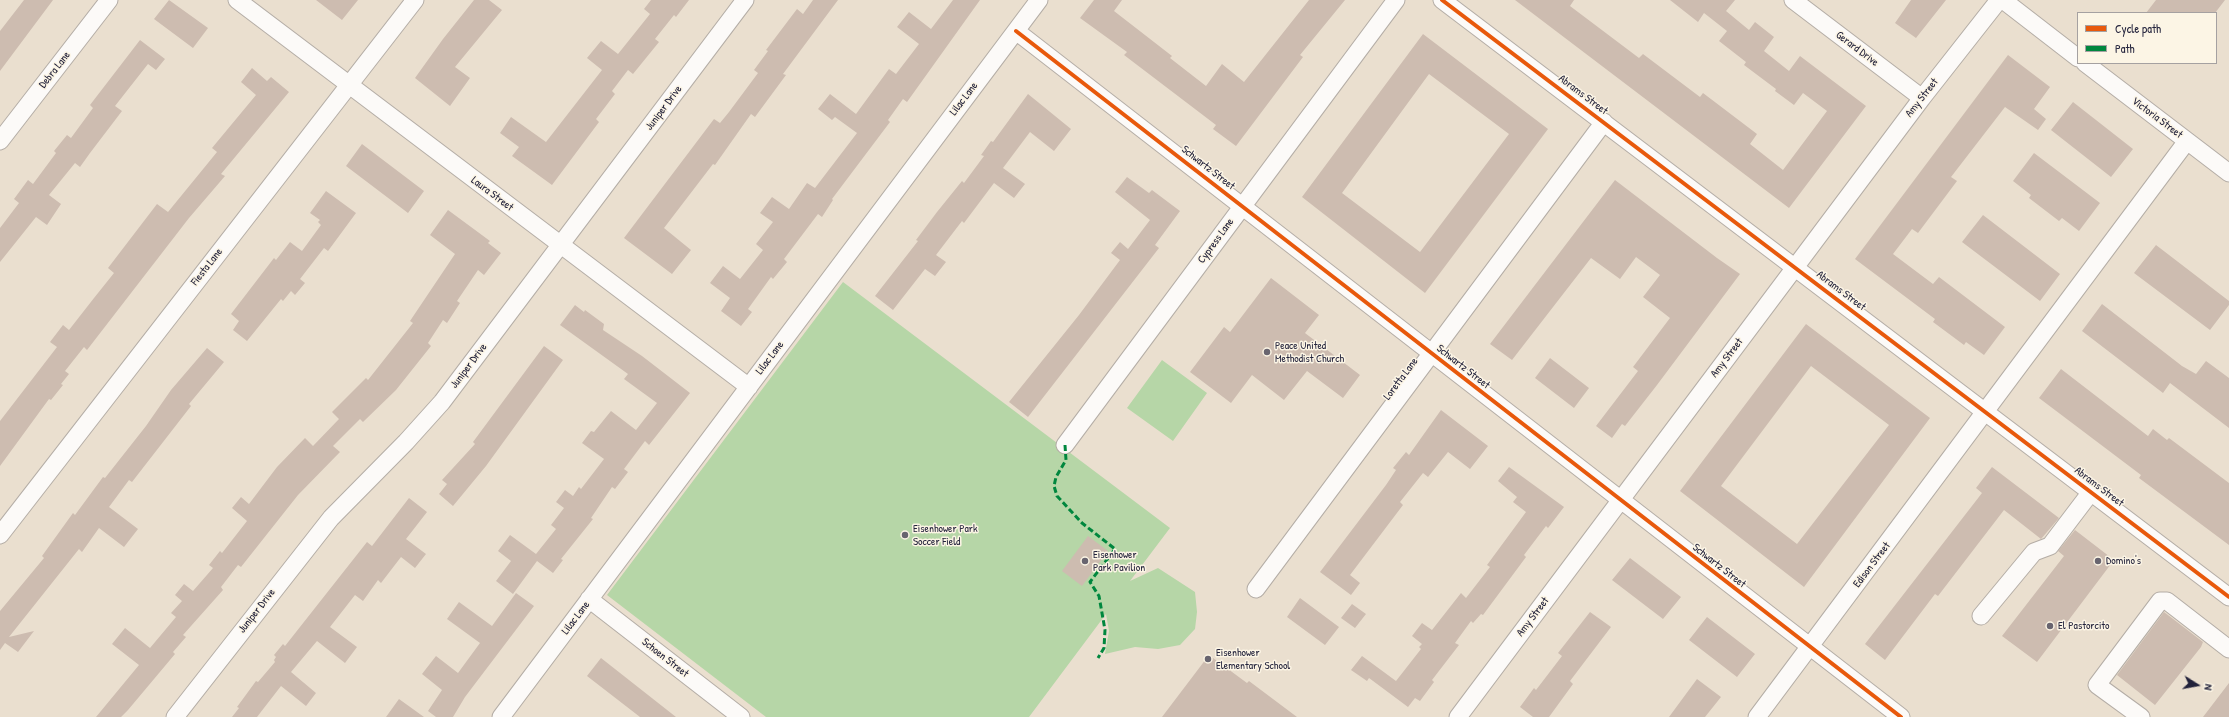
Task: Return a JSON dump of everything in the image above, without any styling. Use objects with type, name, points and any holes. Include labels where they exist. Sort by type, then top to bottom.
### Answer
[{"type":"street","name":"Debra Lane","points":[[0,141],[109,0]]},
{"type":"street","name":"Laura Street","points":[[237,0],[348,86],[748,387]]},
{"type":"street","name":"Fiesta Lane","points":[[0,535],[415,0]]},
{"type":"street","name":"Juniper Drive","points":[[175,717],[330,518],[406,442],[442,402],[745,0]]},
{"type":"street","name":"Lilac Lane","points":[[501,717],[1039,0]]},
{"type":"street","name":"Cypress Lane","points":[[1065,445],[1396,0]]},
{"type":"street","name":"Abrams Street","points":[[1442,0],[2229,597]]},
{"type":"street","name":"Gerard Drive","points":[[1793,0],[1922,98]]},
{"type":"street","name":"Amy Street","points":[[1458,717],[1922,98],[1999,0]]},
{"type":"street","points":[[2003,0],[2077,57]]},
{"type":"street","name":"Schwartz Street","points":[[1016,31],[1810,648],[1901,717]]},
{"type":"street","name":"Victoria Street","points":[[2086,64],[2229,173]]},
{"type":"street","name":"Loretta Lane","points":[[1256,589],[1604,122]]},
{"type":"street","name":"Edison Street","points":[[1757,717],[2187,141]]},
{"type":"street","points":[[1981,616],[2034,552],[2050,546],[2091,492]]},
{"type":"street","name":"Schoen Street","points":[[589,600],[741,717]]},
{"type":"street","points":[[2141,717],[2097,685],[2160,601],[2168,601],[2229,649]]},
{"type":"green space","points":[[843,282],[1170,528],[1130,581],[1158,568],[1195,592],[1197,612],[1195,629],[1180,645],[1158,649],[1135,647],[1105,654],[1109,631],[1106,614],[1029,717],[766,717],[607,595]]},
{"type":"green space","points":[[1162,360],[1207,393],[1173,441],[1127,408]]},
{"type":"building","points":[[24,0],[53,0],[0,71],[0,31]]},
{"type":"building","points":[[169,0],[208,28],[193,48],[154,19]]},
{"type":"building","points":[[316,0],[358,0],[342,20]]},
{"type":"building","points":[[474,0],[489,0],[502,10],[455,67],[470,78],[450,106],[415,78]]},
{"type":"building","points":[[651,0],[689,0],[676,17],[674,15],[655,39],[659,42],[633,74],[628,70],[612,91],[615,94],[596,119],[599,122],[552,185],[512,156],[519,147],[500,133],[511,117],[546,142],[602,70],[587,58],[601,41],[618,54],[650,14],[644,9]]},
{"type":"building","points":[[813,0],[838,0],[783,74],[786,75],[755,117],[751,114],[715,165],[713,164],[664,228],[691,250],[672,274],[624,238],[714,119],[720,123],[729,112],[758,73],[754,70],[768,51],[766,50],[797,9],[803,14]]},
{"type":"building","points":[[953,0],[980,0],[907,102],[903,99],[888,120],[890,122],[832,199],[833,200],[822,217],[818,214],[784,259],[787,262],[773,279],[771,277],[748,309],[752,312],[741,326],[721,311],[730,298],[710,283],[723,266],[740,279],[763,250],[756,244],[773,222],[760,213],[772,197],[789,209],[807,183],[815,188],[857,133],[835,117],[832,120],[818,109],[830,94],[856,114],[889,69],[896,74],[919,44],[897,27],[909,12],[931,29]]},
{"type":"building","points":[[1094,0],[1122,0],[1114,11],[1172,56],[1170,58],[1206,86],[1222,64],[1244,82],[1309,0],[1345,0],[1300,55],[1303,57],[1236,146],[1213,129],[1216,125],[1124,55],[1127,52],[1080,18]]},
{"type":"building","points":[[1515,0],[1574,0],[1570,6],[1639,58],[1643,54],[1700,97],[1703,93],[1757,134],[1750,144],[1783,170],[1827,111],[1803,93],[1794,105],[1775,91],[1776,89],[1744,65],[1746,62],[1719,41],[1727,31],[1704,13],[1698,22],[1670,0],[1735,0],[1726,11],[1749,30],[1755,22],[1774,37],[1764,51],[1789,71],[1800,56],[1866,106],[1789,208]]},
{"type":"building","points":[[1911,0],[1946,0],[1916,38],[1895,23]]},
{"type":"building","points":[[2156,0],[2225,0],[2216,12],[2147,12]]},
{"type":"building","points":[[1423,34],[1548,129],[1425,293],[1302,197]],"holes":[[[1429,74],[1509,134],[1420,252],[1342,193]]]},
{"type":"building","points":[[140,40],[165,59],[156,70],[148,64],[115,106],[122,111],[80,167],[75,163],[49,195],[61,204],[47,225],[36,217],[0,262],[0,228],[19,203],[14,199],[28,180],[33,184],[56,153],[54,151],[67,135],[71,138],[93,108],[90,105]]},
{"type":"building","points":[[2008,55],[2050,87],[2034,109],[2046,119],[2038,130],[2005,107],[1951,177],[1957,181],[1918,233],[1912,229],[1893,254],[1933,284],[1939,277],[2005,327],[1984,355],[1966,342],[1964,345],[1933,322],[1935,319],[1855,259]]},
{"type":"building","points":[[252,68],[267,81],[271,77],[289,92],[221,174],[225,176],[189,218],[87,350],[84,347],[65,371],[69,374],[61,384],[63,385],[51,400],[49,399],[0,466],[0,421],[57,347],[50,342],[63,325],[69,330],[114,273],[108,268],[157,204],[168,212],[217,152],[212,148],[256,95],[241,82]]},
{"type":"building","points":[[1028,94],[1071,129],[1054,151],[1030,132],[1003,168],[1025,184],[1014,198],[994,183],[964,223],[962,221],[936,255],[946,262],[935,276],[925,269],[893,310],[875,296],[918,241],[916,240],[937,212],[962,181],[964,183],[984,156],[981,155],[991,141],[993,142]]},
{"type":"building","points":[[2073,102],[2133,149],[2111,177],[2051,130]]},
{"type":"building","points":[[362,144],[424,191],[408,213],[346,166]]},
{"type":"building","points":[[2034,153],[2100,203],[2079,231],[2062,218],[2059,221],[2029,198],[2031,195],[2013,181]]},
{"type":"building","points":[[1127,177],[1149,193],[1152,190],[1180,211],[1155,245],[1159,248],[1028,417],[1009,402],[1079,315],[1120,260],[1111,253],[1120,242],[1128,249],[1150,220],[1115,192]]},
{"type":"building","points":[[1615,180],[1740,274],[1625,426],[1622,424],[1612,438],[1596,426],[1638,371],[1633,367],[1670,318],[1643,297],[1660,275],[1636,257],[1620,279],[1591,258],[1512,360],[1490,344]]},
{"type":"building","points":[[326,191],[356,213],[328,251],[324,248],[300,279],[305,283],[295,295],[291,291],[283,301],[281,299],[247,341],[233,330],[239,321],[231,314],[274,258],[276,260],[290,242],[302,251],[321,225],[318,222],[320,220],[310,213]]},
{"type":"building","points":[[448,210],[490,241],[488,243],[501,253],[484,275],[478,270],[457,301],[460,303],[447,323],[443,320],[428,343],[431,346],[396,390],[363,422],[360,419],[333,446],[340,452],[298,495],[241,567],[238,565],[221,587],[223,590],[183,635],[186,637],[173,652],[175,654],[128,710],[121,717],[96,717],[139,665],[112,644],[125,628],[150,648],[176,617],[171,613],[182,601],[175,595],[184,584],[193,591],[213,568],[209,565],[220,551],[222,553],[247,521],[232,508],[241,497],[249,504],[277,467],[305,438],[313,446],[339,419],[332,412],[366,378],[368,380],[413,323],[410,321],[455,254],[430,235]]},
{"type":"building","points":[[1983,215],[2060,274],[2040,301],[1962,242]]},
{"type":"building","points":[[2156,245],[2229,301],[2229,305],[2210,330],[2134,273]]},
{"type":"building","name":"Peace United Methodist Church","points":[[1271,278],[1319,315],[1305,333],[1360,375],[1343,398],[1307,371],[1284,400],[1252,375],[1231,403],[1190,372],[1224,327],[1230,332]]},
{"type":"building","points":[[2102,304],[2182,366],[2196,374],[2206,361],[2229,378],[2229,428],[2170,383],[2163,393],[2082,331]]},
{"type":"building","points":[[575,305],[584,312],[585,310],[604,324],[603,330],[642,356],[690,393],[649,445],[645,441],[624,469],[628,472],[615,489],[612,487],[591,518],[593,519],[561,559],[563,560],[553,573],[537,561],[513,594],[496,581],[511,561],[498,551],[510,535],[536,554],[556,529],[551,525],[564,508],[556,502],[565,490],[573,496],[579,487],[581,489],[604,459],[582,443],[591,431],[594,432],[611,411],[636,430],[657,403],[624,379],[628,374],[560,325]]},
{"type":"building","points":[[1806,324],[1930,418],[1804,587],[1680,491]],"holes":[[[1811,366],[1889,425],[1797,544],[1721,486]]]},
{"type":"building","points":[[544,346],[563,360],[486,466],[453,506],[439,494],[447,484],[442,480],[475,444],[473,442]]},
{"type":"building","points":[[207,348],[224,362],[189,404],[191,406],[132,482],[129,480],[109,507],[138,529],[124,547],[99,528],[82,552],[79,549],[9,637],[34,631],[18,652],[5,643],[0,650],[0,611],[44,558],[42,556],[73,513],[75,515],[103,477],[105,478],[146,426],[171,390]]},
{"type":"building","points":[[1550,358],[1589,388],[1574,408],[1535,378]]},
{"type":"building","points":[[2061,369],[2148,436],[2153,429],[2167,440],[2169,438],[2229,483],[2229,545],[2139,478],[2141,475],[2039,398]]},
{"type":"building","points":[[1441,410],[1488,446],[1470,469],[1448,452],[1428,477],[1423,473],[1400,502],[1403,505],[1350,575],[1360,583],[1351,595],[1320,572],[1386,485],[1396,470],[1393,468],[1406,452],[1409,455]]},
{"type":"building","points":[[1509,467],[1564,507],[1548,528],[1546,526],[1524,555],[1526,557],[1483,615],[1481,614],[1473,623],[1471,621],[1455,643],[1459,645],[1432,680],[1434,682],[1420,701],[1415,698],[1408,707],[1369,678],[1367,681],[1351,670],[1362,656],[1396,681],[1421,649],[1419,647],[1422,644],[1412,636],[1422,623],[1432,630],[1461,593],[1466,598],[1490,567],[1487,565],[1526,512],[1513,502],[1517,497],[1498,481]]},
{"type":"building","points":[[1992,467],[2059,518],[2041,539],[2004,510],[1938,596],[1935,594],[1885,660],[1865,644],[1982,493],[1976,488]]},
{"type":"building","points":[[409,498],[427,512],[406,539],[426,554],[415,568],[401,557],[381,583],[378,580],[363,601],[355,595],[330,627],[357,647],[345,663],[317,641],[291,672],[316,693],[306,706],[281,686],[257,717],[232,717],[239,708],[237,707],[256,681],[258,682],[275,662],[274,660],[276,657],[274,655],[283,644],[285,646],[367,542],[372,546]]},
{"type":"building","points":[[2075,530],[2114,560],[2037,662],[2002,636],[2064,556],[2058,551]]},
{"type":"building","name":"Eisenhower Park Pavilion","points":[[1088,536],[1108,551],[1082,586],[1062,571]]},
{"type":"building","points":[[1630,558],[1681,597],[1663,619],[1612,580]]},
{"type":"building","points":[[516,593],[534,606],[465,697],[453,717],[436,717],[428,711],[442,690],[422,674],[436,656],[458,673],[480,643],[447,619],[459,602],[492,626]]},
{"type":"building","points":[[1300,598],[1339,627],[1325,645],[1287,617]]},
{"type":"building","points":[[1352,604],[1366,614],[1355,628],[1341,618]]},
{"type":"building","points":[[1590,612],[1611,627],[1570,681],[1573,684],[1549,717],[1533,717],[1520,707],[1534,688],[1536,690],[1562,656],[1558,653]]},
{"type":"building","points":[[2164,612],[2203,642],[2201,647],[2155,705],[2117,675]]},
{"type":"building","points":[[1707,617],[1755,654],[1737,677],[1689,640]]},
{"type":"building","name":"Eisenhower Elementary School","points":[[1209,655],[1247,683],[1249,681],[1297,717],[1162,717]]},
{"type":"building","points":[[601,658],[676,717],[640,717],[587,676]]},
{"type":"building","points":[[1697,679],[1721,697],[1705,717],[1669,717]]},
{"type":"building","points":[[2229,683],[2229,717],[2203,717]]},
{"type":"building","points":[[399,699],[424,717],[386,717]]},
{"type":"marked path","points":[[1065,445],[1066,460],[1056,477],[1054,486],[1057,496],[1082,523],[1115,549],[1090,582],[1099,596],[1105,630],[1104,648],[1098,658]]},
{"type":"cycle path","points":[[1442,0],[2229,597]]},
{"type":"cycle path","points":[[1016,31],[1901,717]]},
{"type":"place","name":"Peace United Methodist Church","points":[[1267,352]]},
{"type":"place","name":"Eisenhower Park Soccer Field","points":[[905,535]]},
{"type":"place","name":"Eisenhower Park Pavilion","points":[[1085,561]]},
{"type":"place","name":"Domino's","points":[[2098,561]]},
{"type":"place","name":"El Pastorcito","points":[[2050,626]]},
{"type":"place","name":"Eisenhower Elementary School","points":[[1208,659]]}]
